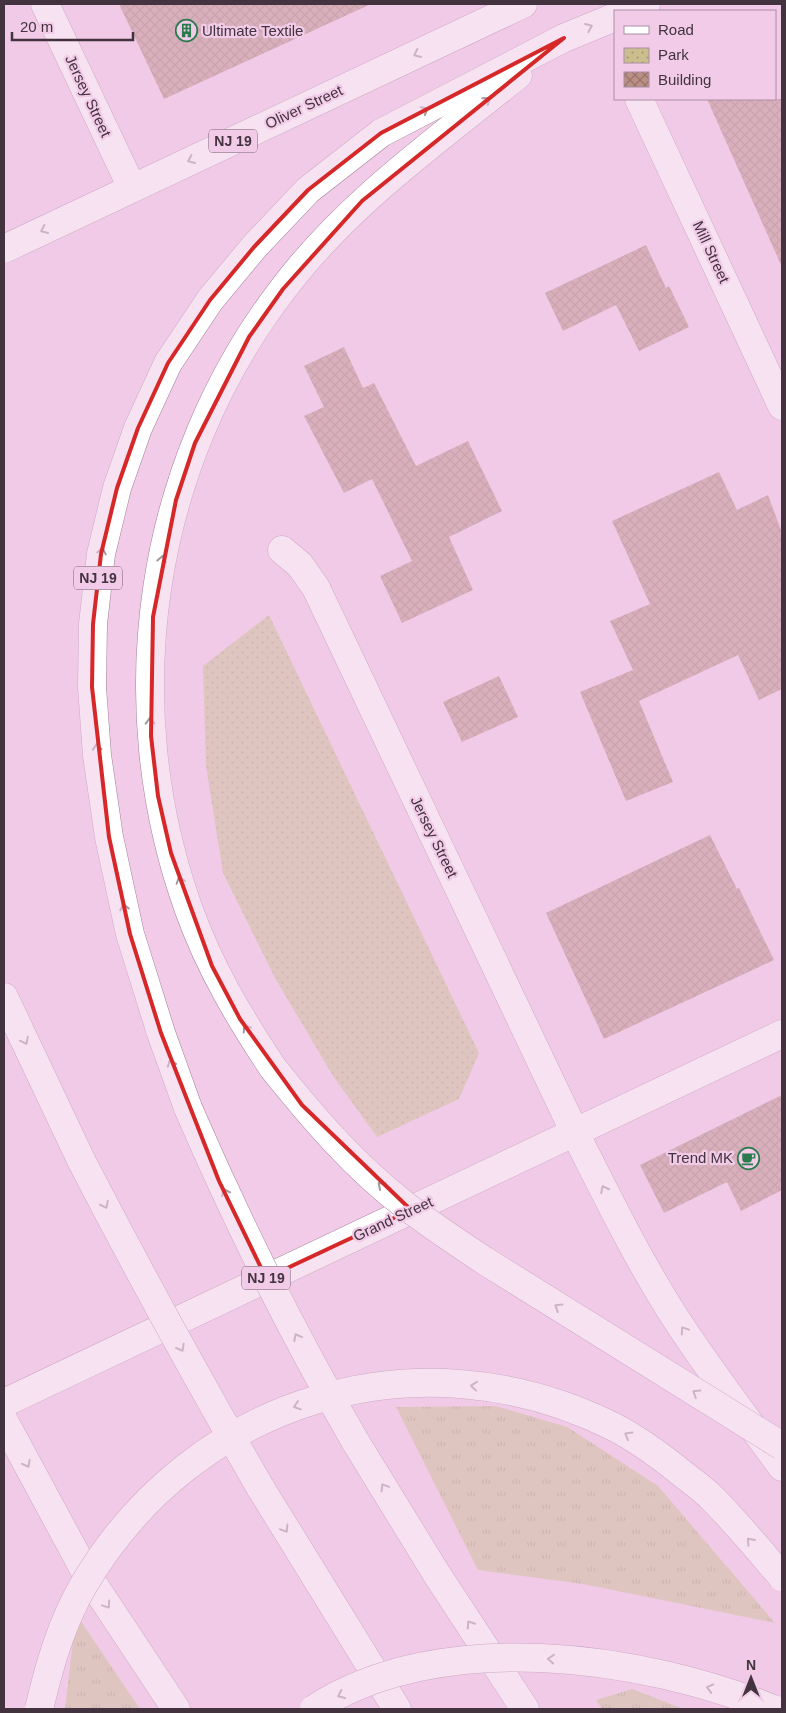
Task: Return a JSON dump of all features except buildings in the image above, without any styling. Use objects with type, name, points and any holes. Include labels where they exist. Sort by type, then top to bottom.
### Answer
[{"type":"main road","name":"Jersey Street","points":[[44,4],[132,188]]},
{"type":"main road","points":[[461,33],[487,4]]},
{"type":"main road","name":"Oliver Street","points":[[4,249],[523,4]]},
{"type":"main road","points":[[631,10],[646,4]]},
{"type":"main road","name":"NJ 19","points":[[525,1709],[436,1573],[355,1441],[311,1364],[254,1254],[188,1108],[161,1033],[130,934],[109,837],[97,756],[92,687],[93,624],[101,554],[117,488],[138,428],[168,363],[210,300],[254,247],[308,190],[381,133],[564,38],[614,17]]},
{"type":"main road","points":[[564,38],[362,201],[321,243],[282,289],[249,337],[220,389],[196,443],[176,500],[160,568],[153,617],[149,676],[151,736],[158,796],[171,854],[189,910],[212,966],[240,1019],[273,1068],[302,1105],[334,1140],[405,1205],[444,1234],[782,1446]]},
{"type":"main road","name":"Mill Street","points":[[639,100],[782,406]]},
{"type":"main road","name":"Jersey Street","points":[[282,550],[300,565],[316,588],[575,1133],[640,1258],[711,1371],[782,1467]]},
{"type":"main road","points":[[4,997],[82,1162],[196,1377],[260,1487],[397,1709]]},
{"type":"main road","name":"Grand Street","points":[[4,1403],[782,1034]]},
{"type":"main road","points":[[39,1709],[47,1674],[62,1629],[82,1587],[108,1547],[138,1510],[172,1478],[209,1449],[250,1426],[293,1406],[338,1393],[385,1385],[432,1382],[479,1386],[525,1394],[570,1408],[613,1427],[654,1451],[682,1473],[709,1495],[782,1577]]},
{"type":"main road","points":[[4,1421],[86,1573],[176,1709]]},
{"type":"main road","points":[[314,1709],[324,1702],[363,1684],[404,1671],[436,1664],[476,1659],[530,1658],[595,1663],[665,1676],[740,1696],[773,1709]]},
{"type":"highlighted area","points":[[564,38],[362,201],[283,289],[249,337],[195,443],[176,500],[153,617],[151,736],[158,796],[171,853],[212,966],[240,1019],[302,1105],[411,1210],[266,1278],[219,1181],[161,1033],[130,934],[109,837],[92,687],[93,624],[101,554],[117,488],[138,428],[168,363],[210,300],[254,247],[308,190],[381,133]]},
{"type":"green space","points":[[269,615],[479,1053],[459,1099],[377,1137],[333,1076],[275,978],[223,873],[206,766],[203,666]]},
{"type":"green space","points":[[496,1406],[567,1427],[658,1486],[775,1623],[583,1584],[478,1570],[396,1407]]},
{"type":"green space","points":[[76,1614],[140,1709],[65,1709]]},
{"type":"green space","points":[[632,1689],[684,1709],[602,1709],[596,1700]]},
{"type":"place","name":"Ultimate Textile","points":[[186,31]]},
{"type":"place","name":"Trend MK","points":[[749,1158]]}]
